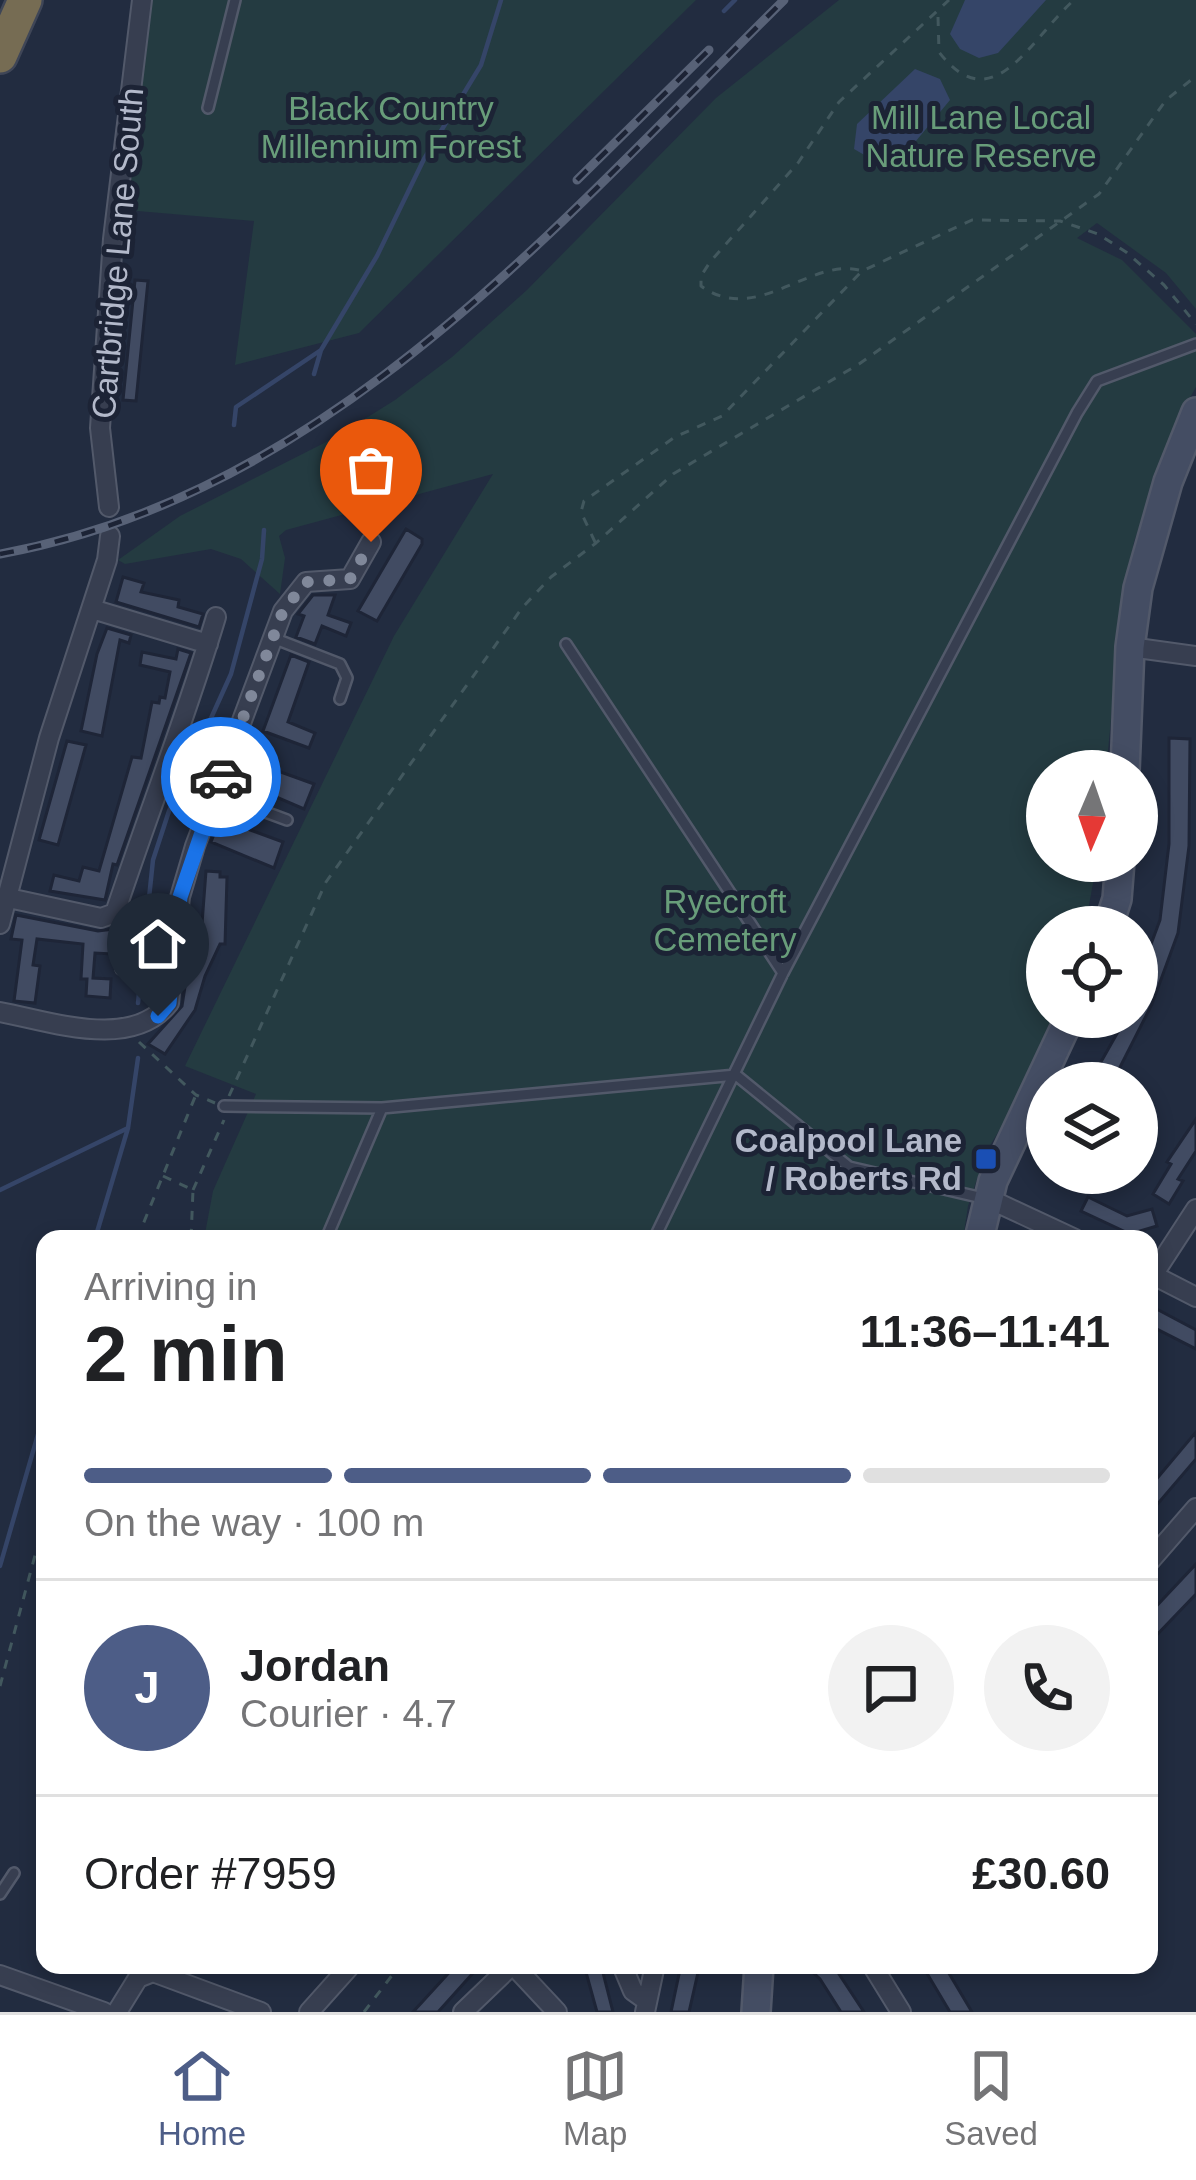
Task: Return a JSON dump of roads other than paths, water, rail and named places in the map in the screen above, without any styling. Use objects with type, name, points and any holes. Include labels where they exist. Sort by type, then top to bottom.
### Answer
[{"type":"highway","points":[[0,36],[13,0]]},
{"type":"highway","points":[[0,56],[25,0]]},
{"type":"street","name":"Cartbridge Lane South","points":[[109,507],[101,404],[112,239],[142,0]]},
{"type":"street","points":[[1126,750],[1138,588],[1196,412]]},
{"type":"street","points":[[0,924],[49,738],[107,560],[110,536]]},
{"type":"street","points":[[0,1012],[75,1026],[124,1028],[158,1016],[169,1003],[180,897],[283,611],[306,582],[350,579],[371,542]]},
{"type":"street","points":[[92,609],[208,644]]},
{"type":"street","points":[[4,897],[101,918],[115,913],[202,671],[216,617]]},
{"type":"street","points":[[1130,647],[1196,656]]},
{"type":"street","points":[[982,1230],[1010,1140],[1060,1038]]},
{"type":"street","points":[[993,1202],[1055,1230]]},
{"type":"street","points":[[1158,1264],[1196,1209]]},
{"type":"street","points":[[1158,1278],[1196,1297]]},
{"type":"street","points":[[1158,1552],[1196,1508]]},
{"type":"street","points":[[117,2012],[142,1974]]},
{"type":"street","points":[[158,1974],[261,2012]]},
{"type":"street","points":[[309,2012],[343,1974]]},
{"type":"street","points":[[463,2012],[503,1974]]},
{"type":"street","points":[[521,1974],[557,2012]]},
{"type":"street","points":[[626,1974],[646,2006]]},
{"type":"street","points":[[646,2006],[653,1974]]},
{"type":"street","points":[[756,2012],[758,1974]]},
{"type":"street","points":[[878,1974],[901,2012]]},
{"type":"street","points":[[0,1976],[104,2012]]},
{"type":"lane","points":[[208,108],[235,0]]},
{"type":"lane","points":[[658,1230],[783,973],[1097,381],[1196,344]]},
{"type":"lane","points":[[273,638],[340,664],[347,678],[340,699]]},
{"type":"lane","points":[[566,644],[783,973]]},
{"type":"lane","points":[[214,794],[287,820]]},
{"type":"lane","points":[[115,913],[123,926],[122,970]]},
{"type":"lane","points":[[224,1106],[382,1108],[736,1075],[849,1168],[993,1202]]},
{"type":"lane","points":[[330,1230],[382,1108]]},
{"type":"lane","points":[[0,1894],[14,1873]]},
{"type":"water","points":[[965,0],[1046,0],[998,53],[979,58],[960,49],[950,34]]},
{"type":"water","points":[[915,69],[940,79],[950,100],[911,147],[873,160],[854,149],[857,124]]},
{"type":"waterway","points":[[314,374],[321,350],[377,256],[424,159],[481,65],[501,0]]},
{"type":"waterway","points":[[724,11],[735,0]]},
{"type":"waterway","points":[[234,425],[236,407],[321,350]]},
{"type":"waterway","points":[[138,1003],[153,860],[169,811],[231,674],[262,559],[264,530]]},
{"type":"waterway","points":[[98,1230],[128,1128],[138,1058]]},
{"type":"waterway","points":[[0,1190],[128,1128]]},
{"type":"waterway","points":[[0,1566],[36,1441]]},
{"type":"railway","points":[[0,554],[119,522],[230,474],[333,411],[431,338],[523,258],[784,0]]},
{"type":"railway","points":[[577,180],[709,50]]},
{"type":"place","name":"Coalpool Lane / Roberts Rd","points":[[986,1159]]},
{"type":"park label","name":"Black Country Millennium Forest","points":[[391,127]]},
{"type":"park label","name":"Mill Lane Local Nature Reserve","points":[[981,136]]},
{"type":"park label","name":"Ryecroft Cemetery","points":[[725,920]]}]
